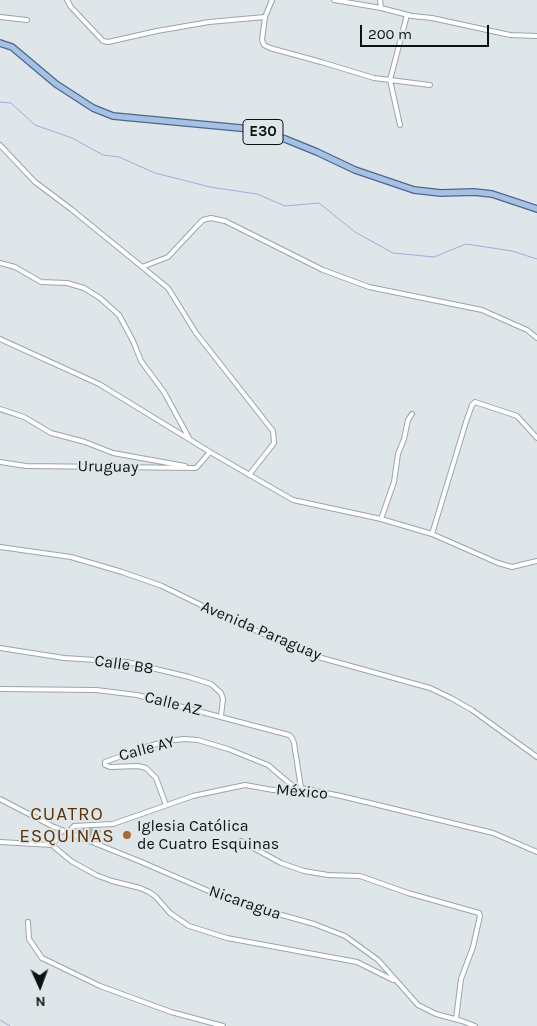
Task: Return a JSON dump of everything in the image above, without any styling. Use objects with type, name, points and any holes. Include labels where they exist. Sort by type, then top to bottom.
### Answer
[{"type":"main road","name":"E30","points":[[0,43],[12,47],[56,84],[93,108],[113,116],[251,129],[284,139],[355,170],[414,190],[442,193],[474,192],[492,194],[537,209]]},
{"type":"street","points":[[68,0],[70,7],[88,27],[103,41],[108,42],[209,22],[265,17]]},
{"type":"street","points":[[272,0],[265,17],[262,40],[264,46],[374,78],[430,85]]},
{"type":"street","points":[[334,0],[510,35],[537,36]]},
{"type":"street","points":[[380,0],[381,8]]},
{"type":"street","points":[[400,125],[390,80],[407,15]]},
{"type":"street","points":[[0,17],[27,20]]},
{"type":"street","points":[[0,145],[35,182],[168,288],[196,333],[273,431],[274,444],[249,475]]},
{"type":"street","points":[[142,267],[168,257],[203,220],[211,218],[225,222],[323,270],[360,284],[416,298],[482,310],[527,330],[537,338]]},
{"type":"street","points":[[0,263],[15,267],[40,282],[67,283],[84,288],[100,298],[119,315],[141,361],[164,392],[190,439]]},
{"type":"street","points":[[0,340],[99,384],[293,500],[381,519],[432,534],[498,563],[512,567],[537,561]]},
{"type":"street","points":[[432,534],[473,404],[477,402],[517,416],[537,438]]},
{"type":"street","points":[[0,409],[24,417],[51,433],[86,442],[113,453],[191,468],[197,467],[210,452]]},
{"type":"street","points":[[381,519],[394,482],[395,467],[408,420],[412,414]]},
{"type":"street","name":"Uruguay","points":[[0,462],[26,466],[191,468]]},
{"type":"street","name":"Avenida Paraguay","points":[[0,547],[71,557],[122,572],[162,586],[234,621],[311,655],[430,688],[472,710],[537,757]]},
{"type":"street","name":"Calle B8","points":[[0,648],[64,658],[127,662],[189,677],[211,684],[221,693],[221,716]]},
{"type":"street","name":"Calle AZ","points":[[0,689],[118,692],[137,695],[289,735],[292,738],[301,788]]},
{"type":"street","name":"Calle AY","points":[[166,805],[156,778],[146,768],[138,766],[110,767],[105,765],[105,762],[146,747],[167,742],[184,739],[198,740],[228,749],[268,765],[295,788]]},
{"type":"street","name":"México","points":[[68,833],[74,826],[113,824],[193,796],[245,785],[273,790],[301,788],[342,796],[493,833],[537,852]]},
{"type":"street","name":"Nicaragua","points":[[0,799],[62,831],[139,861],[232,901],[314,924],[345,936],[378,960],[418,1005],[436,1014],[475,1026]]},
{"type":"street","points":[[52,845],[62,831]]},
{"type":"street","points":[[241,841],[281,863],[304,871],[328,875],[360,876],[408,893],[479,913],[480,916],[473,947],[461,979],[456,1019]]},
{"type":"street","points":[[0,842],[52,845],[71,861],[96,875],[149,892],[170,913],[189,926],[227,938],[357,962],[395,981]]},
{"type":"street","points":[[28,922],[29,939],[42,958],[100,986],[171,1012],[224,1026]]},
{"type":"green space","points":[[83,827],[101,830],[99,840],[81,836]]},
{"type":"waterway","points":[[0,102],[11,103],[35,125],[72,138],[103,155],[119,157],[155,173],[210,187],[257,194],[285,206],[319,203],[355,232],[393,253],[434,257],[466,244],[512,251],[537,259]]},
{"type":"waterway","points":[[0,1020],[10,1026]]},
{"type":"place","name":"Iglesia Católica de Cuatro Esquinas","points":[[127,835]]},
{"type":"district","name":"CUATRO ESQUINAS","points":[[67,826]]}]
